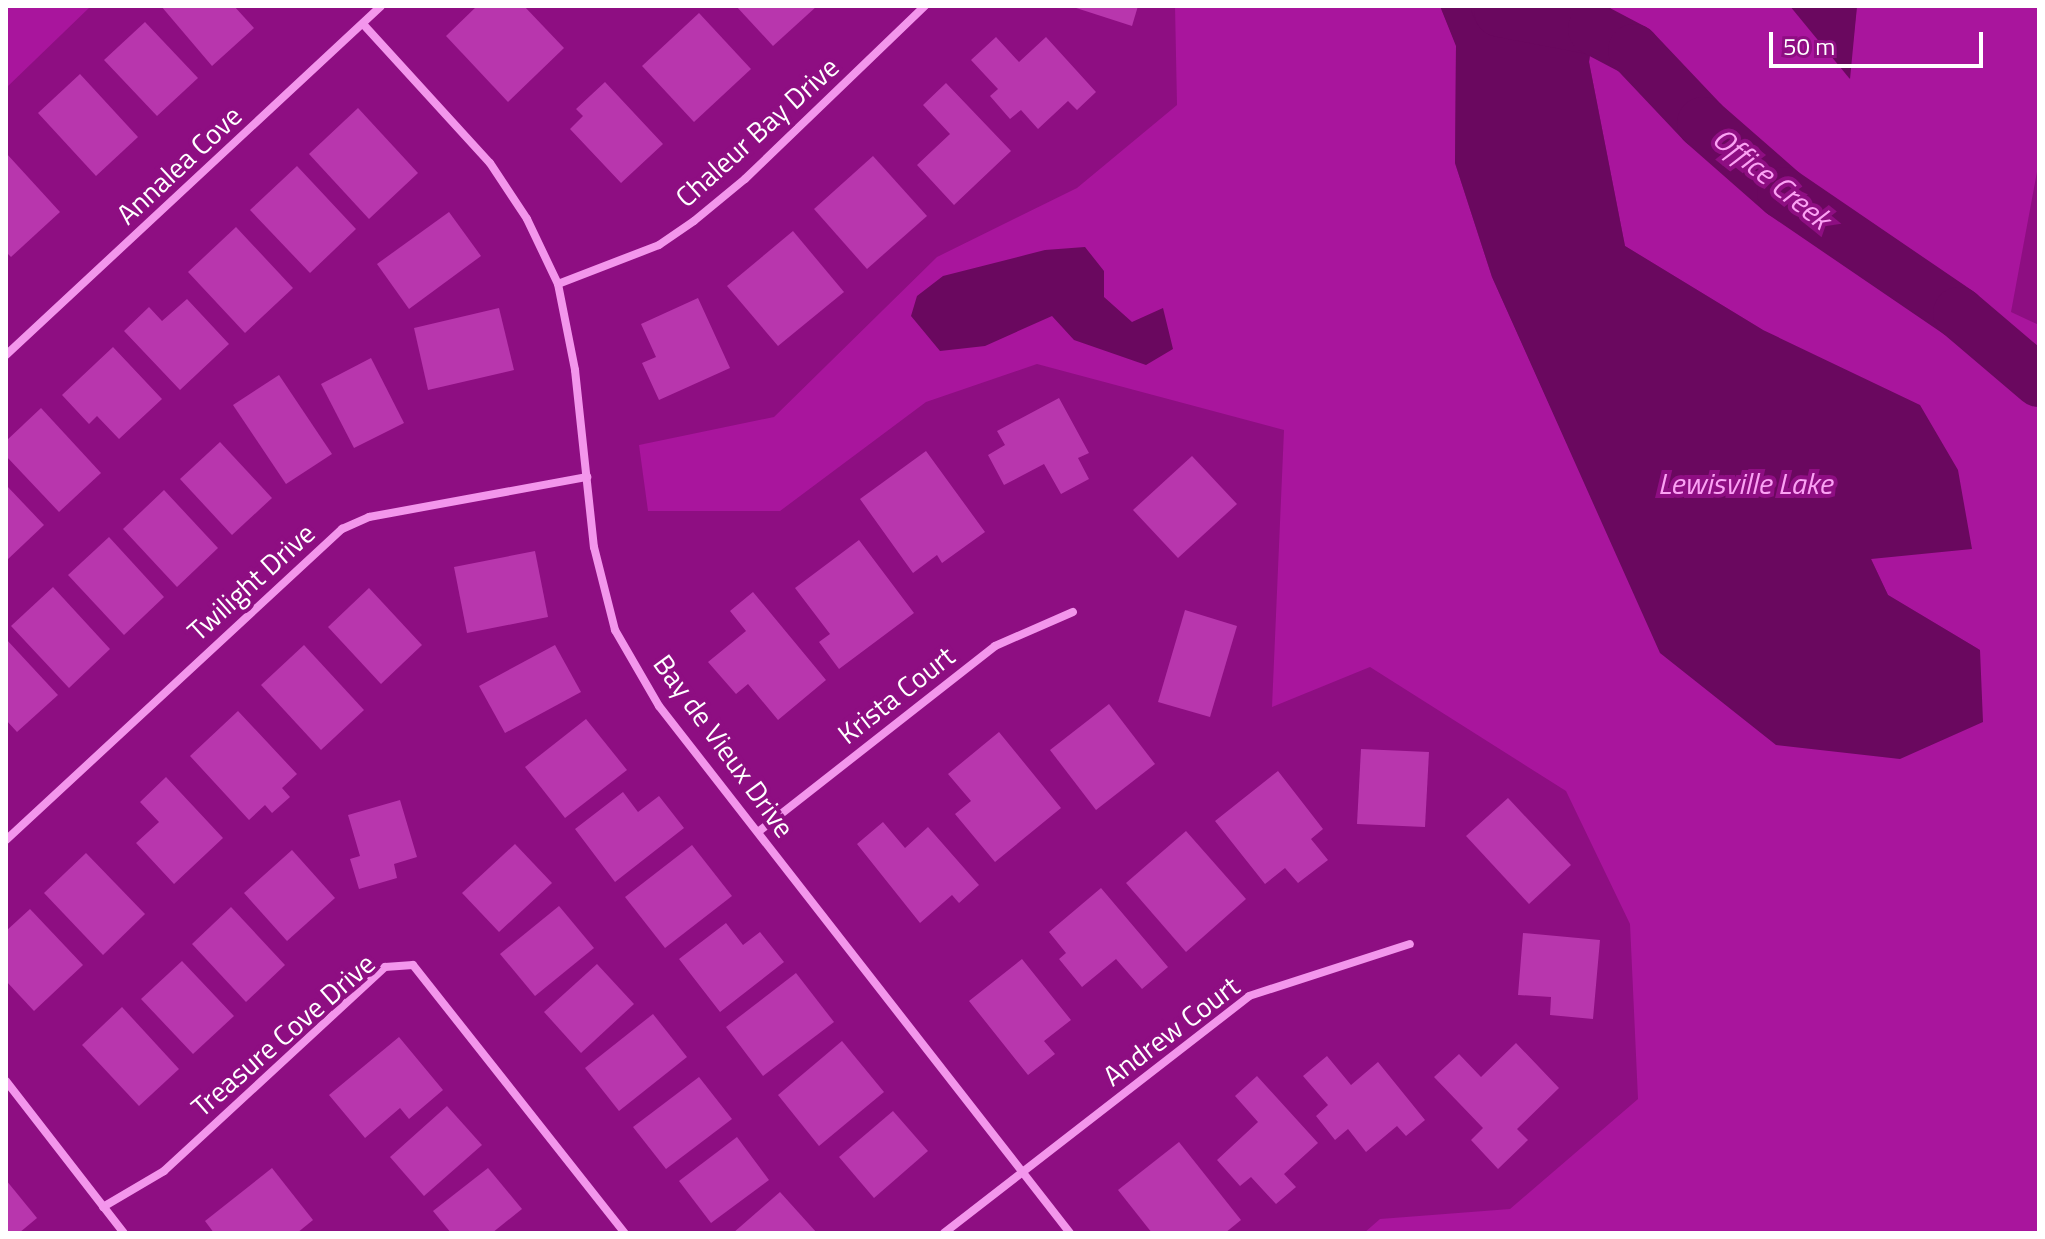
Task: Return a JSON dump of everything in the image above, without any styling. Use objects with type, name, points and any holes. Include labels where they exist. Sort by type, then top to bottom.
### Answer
[{"type":"street","name":"Annalea Cove","points":[[6,355],[381,6]]},
{"type":"street","name":"Chaleur Bay Drive","points":[[558,284],[659,245],[694,221],[745,179],[925,6]]},
{"type":"street","name":"Bay de Vieux Drive","points":[[363,24],[490,163],[527,219],[558,284],[575,370],[594,547],[615,630],[659,706],[1070,1233]]},
{"type":"street","name":"Twilight Drive","points":[[6,840],[342,529],[369,517],[587,477]]},
{"type":"street","name":"Krista Court","points":[[758,832],[995,646],[1073,612]]},
{"type":"street","name":"Andrew Court","points":[[944,1233],[1249,996],[1410,944]]},
{"type":"street","name":"Treasure Cove Drive","points":[[103,1207],[164,1171],[385,967],[413,965],[625,1233]]},
{"type":"street","points":[[6,1081],[124,1233]]},
{"type":"shaded area","points":[[6,6],[91,6],[6,88]]},
{"type":"shaded area","points":[[1175,6],[1440,6],[1456,45],[1455,163],[1492,277],[1580,472],[1980,650],[1888,595],[1763,330],[1625,246],[1589,62],[1597,6],[1790,6],[1849,78],[1857,6],[2039,6],[2039,161],[2011,312],[2039,325],[2039,1233],[1364,1233],[1380,1219],[1510,1209],[1638,1099],[1630,924],[1566,791],[1370,667],[1272,707],[1284,430],[1037,364],[926,402],[780,511],[648,511],[639,445],[774,417],[937,257],[1077,188],[1177,105]]},
{"type":"water","name":"Lewisville Lake","points":[[1440,6],[1597,6],[1589,62],[1625,246],[1763,330],[1920,405],[1958,470],[1972,549],[1871,559],[1888,595],[1980,650],[1983,722],[1900,759],[1776,745],[1660,653],[1492,277],[1455,163],[1456,46]]},
{"type":"water","points":[[1790,6],[1857,6],[1850,79]]},
{"type":"water","points":[[1085,247],[1104,271],[1104,297],[1132,322],[1163,308],[1173,349],[1146,365],[1074,340],[1052,316],[985,346],[940,351],[911,316],[917,296],[943,276],[1045,250]]},
{"type":"building","points":[[161,6],[234,6],[254,28],[212,66]]},
{"type":"building","points":[[477,6],[524,6],[564,48],[508,102],[446,36]]},
{"type":"building","points":[[736,6],[817,6],[773,46]]},
{"type":"building","points":[[1070,6],[1138,6],[1132,26]]},
{"type":"building","points":[[699,13],[751,69],[694,122],[642,66]]},
{"type":"building","points":[[145,22],[198,78],[157,116],[104,60]]},
{"type":"building","points":[[996,37],[1019,62],[1046,37],[1096,92],[1077,110],[1068,101],[1038,129],[1021,110],[1010,119],[990,96],[998,89],[971,60]]},
{"type":"building","points":[[80,74],[138,137],[96,176],[38,113]]},
{"type":"building","points":[[605,82],[663,144],[621,183],[570,129],[583,116],[576,109]]},
{"type":"building","points":[[946,83],[1011,151],[954,205],[917,165],[950,134],[923,105]]},
{"type":"building","points":[[358,108],[418,173],[369,219],[309,154]]},
{"type":"building","points":[[6,153],[60,212],[11,257],[6,252]]},
{"type":"building","points":[[873,156],[927,216],[867,269],[814,209]]},
{"type":"building","points":[[297,166],[356,229],[310,273],[250,210]]},
{"type":"building","points":[[449,212],[481,256],[409,309],[377,264]]},
{"type":"building","points":[[236,227],[293,288],[245,333],[188,272]]},
{"type":"building","points":[[793,231],[844,292],[778,346],[727,286]]},
{"type":"building","points":[[698,298],[730,368],[659,400],[642,363],[656,357],[641,324]]},
{"type":"building","points":[[187,299],[229,344],[180,390],[124,331],[149,307],[162,321]]},
{"type":"building","points":[[499,308],[514,370],[428,390],[414,328]]},
{"type":"building","points":[[113,347],[162,399],[119,439],[97,416],[89,424],[62,395]]},
{"type":"building","points":[[371,358],[404,423],[354,448],[321,384]]},
{"type":"building","points":[[279,375],[332,454],[286,484],[233,405]]},
{"type":"building","points":[[1059,398],[1089,453],[1078,458],[1089,479],[1061,494],[1044,464],[1004,485],[988,455],[1005,445],[997,431]]},
{"type":"building","points":[[41,408],[101,473],[59,512],[6,456],[6,441]]},
{"type":"building","points":[[220,442],[272,498],[232,535],[180,479]]},
{"type":"building","points":[[926,451],[985,532],[942,563],[937,555],[913,573],[860,499]]},
{"type":"building","points":[[1192,456],[1237,504],[1178,558],[1133,510]]},
{"type":"building","points":[[6,485],[44,525],[6,561]]},
{"type":"building","points":[[164,490],[218,548],[177,587],[123,529]]},
{"type":"building","points":[[109,537],[164,597],[124,635],[68,575]]},
{"type":"building","points":[[859,540],[914,613],[839,669],[819,642],[830,634],[795,588]]},
{"type":"building","points":[[535,551],[548,617],[467,633],[454,567]]},
{"type":"building","points":[[53,587],[110,649],[69,688],[11,626]]},
{"type":"building","points":[[369,588],[422,645],[381,684],[328,627]]},
{"type":"building","points":[[753,592],[826,680],[778,720],[748,684],[736,694],[708,662],[746,631],[730,611]]},
{"type":"building","points":[[1185,610],[1237,626],[1210,717],[1158,702]]},
{"type":"building","points":[[6,639],[58,695],[17,732],[6,720]]},
{"type":"building","points":[[304,645],[364,710],[321,750],[261,685]]},
{"type":"building","points":[[555,645],[581,692],[505,733],[479,686]]},
{"type":"building","points":[[1109,704],[1155,764],[1096,810],[1050,750]]},
{"type":"building","points":[[238,711],[297,774],[282,788],[290,797],[272,813],[265,805],[249,820],[190,756]]},
{"type":"building","points":[[586,719],[627,770],[565,818],[525,767]]},
{"type":"building","points":[[999,732],[1061,808],[995,862],[955,814],[971,801],[948,774]]},
{"type":"building","points":[[1361,749],[1429,752],[1425,827],[1357,824]]},
{"type":"building","points":[[1278,771],[1323,829],[1311,839],[1328,860],[1298,883],[1285,868],[1265,884],[1215,821]]},
{"type":"building","points":[[166,777],[223,838],[174,884],[136,843],[159,822],[140,802]]},
{"type":"building","points":[[623,792],[638,812],[659,796],[684,828],[615,882],[575,829]]},
{"type":"building","points":[[1508,798],[1571,865],[1529,904],[1466,836]]},
{"type":"building","points":[[400,800],[417,857],[394,864],[397,878],[359,889],[350,859],[360,856],[348,815]]},
{"type":"building","points":[[883,822],[905,848],[928,827],[979,885],[959,903],[952,895],[920,923],[857,844]]},
{"type":"building","points":[[1186,831],[1246,899],[1186,952],[1126,883]]},
{"type":"building","points":[[515,844],[552,883],[499,932],[462,893]]},
{"type":"building","points":[[692,845],[732,896],[665,948],[625,897]]},
{"type":"building","points":[[292,850],[335,898],[287,941],[244,893]]},
{"type":"building","points":[[86,853],[145,914],[103,955],[44,893]]},
{"type":"building","points":[[1101,888],[1168,967],[1142,989],[1116,959],[1082,987],[1059,959],[1066,953],[1049,932]]},
{"type":"building","points":[[559,906],[594,948],[535,996],[500,954]]},
{"type":"building","points":[[231,907],[285,965],[246,1002],[192,944]]},
{"type":"building","points":[[30,909],[83,965],[34,1011],[6,981],[6,931]]},
{"type":"building","points":[[726,923],[743,945],[760,932],[784,962],[720,1012],[679,959]]},
{"type":"building","points":[[1523,933],[1600,940],[1593,1019],[1550,1015],[1551,997],[1518,995]]},
{"type":"building","points":[[1022,959],[1071,1020],[1044,1041],[1055,1054],[1028,1075],[969,1001]]},
{"type":"building","points":[[182,961],[234,1016],[193,1054],[141,999]]},
{"type":"building","points":[[597,964],[634,1004],[581,1053],[544,1012]]},
{"type":"building","points":[[796,973],[834,1022],[763,1076],[726,1027]]},
{"type":"building","points":[[122,1007],[179,1069],[139,1106],[82,1045]]},
{"type":"building","points":[[653,1014],[687,1057],[619,1111],[585,1068]]},
{"type":"building","points":[[399,1037],[443,1090],[409,1119],[400,1108],[365,1138],[329,1095]]},
{"type":"building","points":[[842,1041],[884,1092],[819,1146],[778,1095]]},
{"type":"building","points":[[1516,1043],[1559,1088],[1517,1129],[1528,1140],[1498,1169],[1471,1140],[1483,1128],[1434,1077],[1459,1054],[1481,1077]]},
{"type":"building","points":[[1327,1056],[1351,1085],[1378,1062],[1425,1120],[1406,1136],[1397,1126],[1366,1152],[1348,1129],[1335,1140],[1316,1116],[1328,1105],[1303,1076]]},
{"type":"building","points":[[1257,1076],[1318,1143],[1284,1174],[1296,1187],[1276,1204],[1251,1177],[1240,1186],[1217,1160],[1258,1122],[1235,1096]]},
{"type":"building","points":[[699,1077],[732,1119],[666,1169],[633,1127]]},
{"type":"building","points":[[447,1106],[482,1145],[424,1196],[390,1157]]},
{"type":"building","points":[[893,1111],[928,1151],[874,1198],[839,1157]]},
{"type":"building","points":[[737,1137],[769,1180],[711,1223],[679,1181]]},
{"type":"building","points":[[1179,1142],[1241,1220],[1225,1233],[1152,1233],[1118,1190]]},
{"type":"building","points":[[272,1168],[313,1220],[297,1233],[214,1233],[205,1221]]},
{"type":"building","points":[[488,1168],[522,1209],[492,1233],[451,1233],[433,1211]]},
{"type":"building","points":[[6,1180],[37,1218],[19,1233],[6,1233]]},
{"type":"building","points":[[780,1192],[817,1233],[733,1233]]},
{"type":"waterway","name":"Office Creek","points":[[1497,6],[1500,11],[1594,29],[1634,50],[1703,123],[1783,193],[1959,313],[2039,381]]}]
